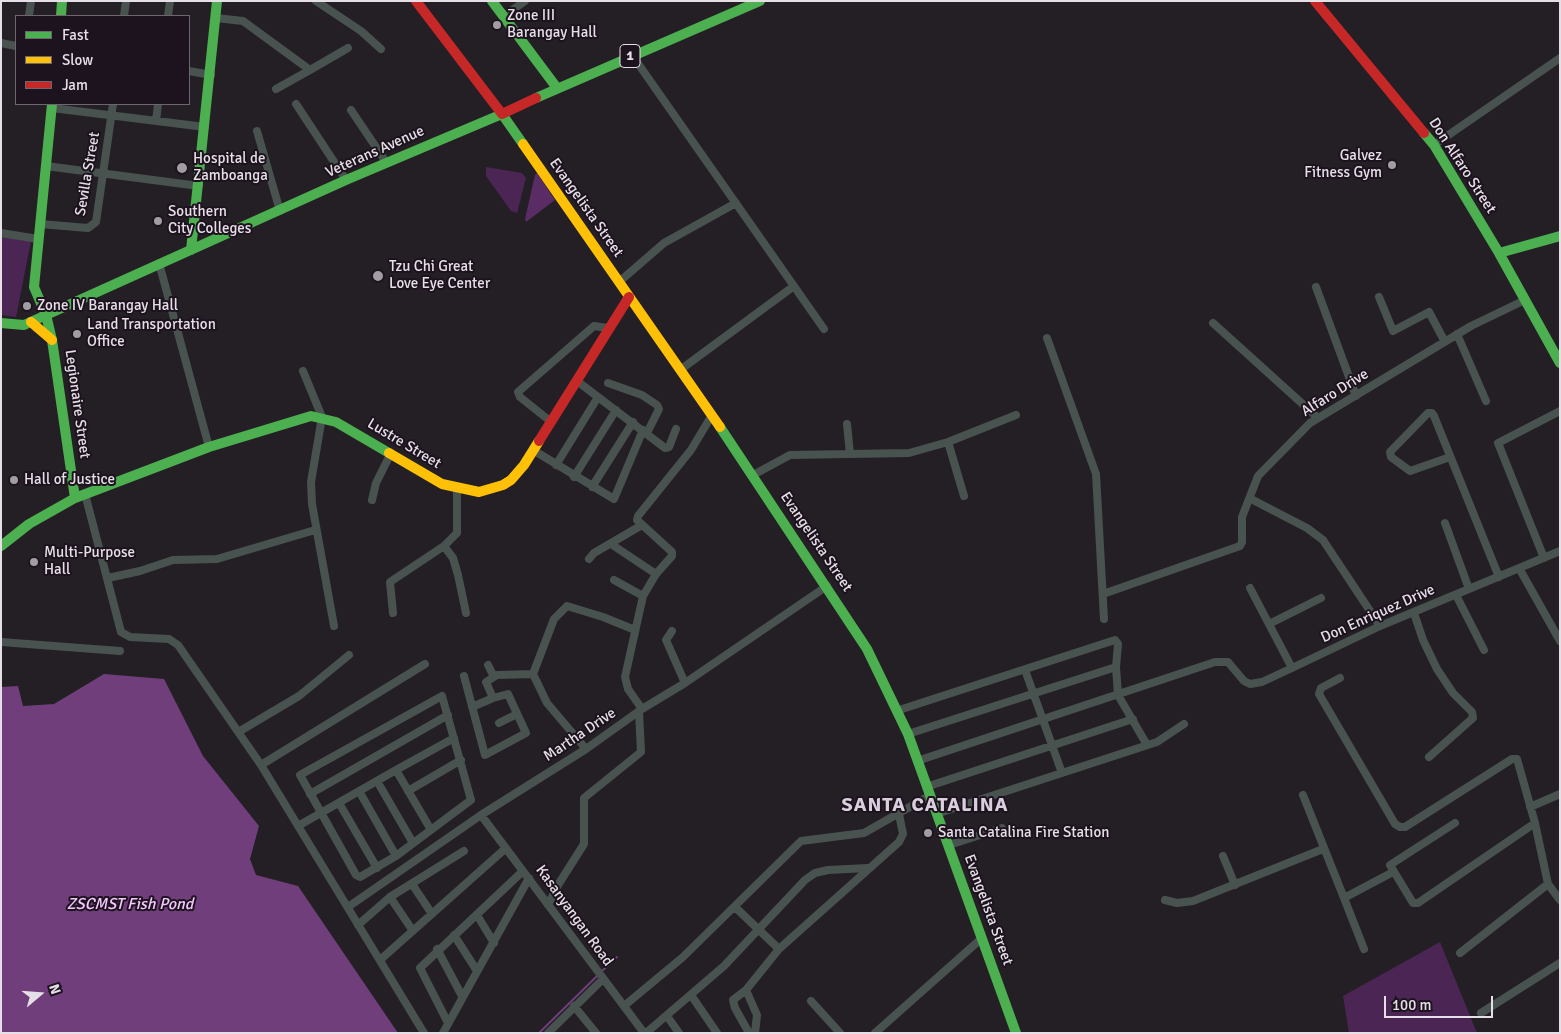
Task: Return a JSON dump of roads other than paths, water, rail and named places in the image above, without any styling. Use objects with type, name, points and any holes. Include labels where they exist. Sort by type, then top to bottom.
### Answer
[{"type":"main road","points":[[61,15],[62,1]]},
{"type":"main road","points":[[191,250],[206,128],[217,1]]},
{"type":"main road","name":"Evangelista Street","points":[[416,1],[502,114],[619,282],[753,475],[827,586],[866,649],[908,734],[1016,1033]]},
{"type":"main road","points":[[492,1],[556,88]]},
{"type":"main road","name":"Don Alfaro Street","points":[[1315,1],[1434,145],[1499,253],[1560,364]]},
{"type":"main road","name":"Veterans Avenue","points":[[1,324],[24,325],[386,162],[502,114],[556,88],[756,2]]},
{"type":"main road","name":"Legionaire Street","points":[[52,106],[34,287],[46,314],[52,340],[80,496]]},
{"type":"main road","points":[[1499,253],[1560,236]]},
{"type":"main road","name":"Lustre Street","points":[[1,546],[29,524],[80,496],[208,447],[301,418],[322,417],[356,432],[390,455],[442,484],[457,489],[479,492],[503,485],[518,473],[629,297]]},
{"type":"main road","points":[[31,322],[52,340]]},
{"type":"street","points":[[29,15],[31,1]]},
{"type":"street","points":[[124,15],[126,1]]},
{"type":"street","points":[[168,15],[170,1]]},
{"type":"street","points":[[504,16],[525,1]]},
{"type":"street","points":[[322,3],[361,31],[381,49]]},
{"type":"street","points":[[216,18],[243,21],[310,70]]},
{"type":"street","points":[[1,43],[15,46]]},
{"type":"street","points":[[276,89],[348,48]]},
{"type":"street","points":[[632,55],[824,329]]},
{"type":"street","points":[[1434,145],[1560,58]]},
{"type":"street","points":[[190,71],[211,75]]},
{"type":"street","points":[[296,104],[346,180]]},
{"type":"street","name":"Sevilla Street","points":[[40,224],[88,228],[96,222],[113,105]]},
{"type":"street","points":[[156,121],[158,105]]},
{"type":"street","points":[[52,106],[206,128]]},
{"type":"street","points":[[351,110],[386,162]]},
{"type":"street","points":[[257,131],[280,211]]},
{"type":"street","points":[[46,166],[199,186]]},
{"type":"street","points":[[619,282],[664,243],[736,203]]},
{"type":"street","points":[[1,233],[38,239]]},
{"type":"street","points":[[159,263],[208,447]]},
{"type":"street","points":[[680,370],[794,286]]},
{"type":"street","points":[[1316,287],[1356,396]]},
{"type":"street","points":[[1379,297],[1393,331],[1429,312],[1445,342]]},
{"type":"street","name":"Alfaro Drive","points":[[1103,594],[1240,546],[1242,542],[1242,517],[1251,499],[1258,476],[1317,418],[1457,334],[1525,300]]},
{"type":"street","points":[[1213,323],[1317,418]]},
{"type":"street","points":[[550,421],[520,398],[518,392],[594,326],[608,328]]},
{"type":"street","points":[[1457,334],[1486,401]]},
{"type":"street","points":[[1047,338],[1096,474],[1104,619]]},
{"type":"street","points":[[303,371],[322,417],[311,482],[315,530],[334,626]]},
{"type":"street","points":[[577,381],[667,448],[676,429]]},
{"type":"street","points":[[533,450],[612,499],[616,497],[645,432],[656,418],[659,409],[657,405],[642,395],[608,383]]},
{"type":"street","points":[[556,465],[598,397]]},
{"type":"street","points":[[574,477],[616,410]]},
{"type":"street","points":[[1544,558],[1498,443],[1560,411]]},
{"type":"street","points":[[1450,457],[1410,471],[1390,454],[1430,412],[1434,416],[1498,577]]},
{"type":"street","points":[[753,475],[790,455],[909,453],[948,442],[1016,415]]},
{"type":"street","points":[[548,905],[558,885],[584,844],[584,798],[641,752],[640,710],[628,689],[625,677],[643,596],[656,574],[672,556],[672,552],[637,520],[638,516],[691,450],[712,416]]},
{"type":"street","points":[[592,487],[632,422]]},
{"type":"street","points":[[847,424],[850,454]]},
{"type":"street","points":[[948,442],[964,496]]},
{"type":"street","points":[[372,500],[376,484],[390,455]]},
{"type":"street","points":[[393,613],[390,582],[444,546],[457,533],[457,489]]},
{"type":"street","points":[[80,496],[108,578],[121,632],[130,637],[164,638],[174,641],[240,731],[262,765],[424,1033]]},
{"type":"street","points":[[1251,499],[1307,528],[1323,540],[1380,626]]},
{"type":"street","points":[[1445,523],[1469,589]]},
{"type":"street","points":[[589,559],[594,553],[642,525]]},
{"type":"street","points":[[108,578],[140,571],[173,560],[217,559],[315,530]]},
{"type":"street","points":[[611,544],[656,574]]},
{"type":"street","points":[[444,546],[453,558],[466,613]]},
{"type":"street","name":"Don Enriquez Drive","points":[[1118,695],[1215,662],[1228,662],[1244,681],[1250,684],[1262,682],[1380,626],[1560,551]]},
{"type":"street","points":[[1519,568],[1560,641]]},
{"type":"street","points":[[614,580],[643,596]]},
{"type":"street","name":"Martha Drive","points":[[348,907],[481,815],[586,750],[640,710],[685,683],[827,586]]},
{"type":"street","points":[[1250,588],[1292,668]]},
{"type":"street","points":[[1456,595],[1484,650]]},
{"type":"street","points":[[1269,624],[1321,598]]},
{"type":"street","points":[[586,750],[547,703],[533,674],[554,619],[566,606],[603,617],[636,630]]},
{"type":"street","points":[[1414,613],[1423,640],[1437,669],[1453,692],[1472,712],[1474,718],[1429,757]]},
{"type":"street","points":[[672,631],[666,640],[685,683]]},
{"type":"street","points":[[896,711],[1115,640],[1118,644],[1116,667],[1118,695],[1147,745]]},
{"type":"street","points":[[1,642],[120,651]]},
{"type":"street","points":[[240,731],[299,696],[349,655]]},
{"type":"street","points":[[262,765],[425,664]]},
{"type":"street","points":[[488,665],[494,677]]},
{"type":"street","points":[[908,734],[1116,667]]},
{"type":"street","points":[[1025,670],[1062,773]]},
{"type":"street","points":[[493,698],[486,682],[494,677],[501,674],[533,674]]},
{"type":"street","points":[[464,676],[472,707],[485,754],[526,733],[508,694],[472,707]]},
{"type":"street","points":[[1340,678],[1321,688],[1319,694],[1395,824],[1400,827],[1405,827],[1514,758],[1519,762],[1536,823],[1548,884],[1560,900]]},
{"type":"street","points":[[917,761],[1118,695]]},
{"type":"street","points":[[442,696],[444,698],[448,715],[471,800],[396,856],[363,876],[356,875],[300,777],[302,773],[438,697],[442,696]]},
{"type":"street","points":[[499,724],[517,714]]},
{"type":"street","points":[[310,794],[448,715]]},
{"type":"street","points":[[624,1006],[683,957],[801,841],[864,833],[899,814],[928,791],[1052,745],[1133,719]]},
{"type":"street","points":[[936,814],[1158,742],[1184,724]]},
{"type":"street","points":[[298,826],[454,738]]},
{"type":"street","points":[[408,791],[461,760]]},
{"type":"street","points":[[396,770],[431,830]]},
{"type":"street","points":[[377,781],[413,843]]},
{"type":"street","points":[[360,791],[396,856]]},
{"type":"street","points":[[1530,807],[1560,794]]},
{"type":"street","points":[[1303,795],[1364,949]]},
{"type":"street","points":[[339,802],[377,868]]},
{"type":"street","points":[[749,1033],[733,1003],[779,950],[902,838],[899,814]]},
{"type":"street","name":"Kasanyangan Road","points":[[481,815],[645,1033]]},
{"type":"street","points":[[1455,823],[1391,863],[1390,867],[1414,903],[1418,903],[1536,823]]},
{"type":"street","points":[[949,845],[1002,828]]},
{"type":"street","points":[[380,960],[506,848]]},
{"type":"street","points":[[1165,900],[1177,903],[1193,901],[1324,849]]},
{"type":"street","points":[[358,924],[390,897],[464,851]]},
{"type":"street","points":[[1223,856],[1235,885]]},
{"type":"street","points":[[645,1033],[724,966],[757,928],[815,873],[828,870],[868,868]]},
{"type":"street","points":[[448,1023],[419,970],[437,949],[477,915],[523,871]]},
{"type":"street","points":[[1344,898],[1393,872]]},
{"type":"street","points":[[443,1033],[529,878]]},
{"type":"street","points":[[412,884],[432,914]]},
{"type":"street","points":[[1460,953],[1548,884]]},
{"type":"street","points":[[390,897],[412,931]]},
{"type":"street","points":[[735,907],[779,950]]},
{"type":"street","points":[[477,915],[494,943]]},
{"type":"street","points":[[454,935],[477,972]]},
{"type":"street","points":[[875,1033],[982,938]]},
{"type":"street","points":[[437,949],[462,996]]},
{"type":"street","points":[[1481,1013],[1560,963]]},
{"type":"street","points":[[548,1033],[603,979]]},
{"type":"street","points":[[746,990],[757,1015],[756,1033]]},
{"type":"street","points":[[691,995],[717,1033]]},
{"type":"street","points":[[811,1001],[840,1033]]},
{"type":"street","points":[[574,1006],[596,1033]]},
{"type":"street","points":[[667,1016],[679,1033]]},
{"type":"water","name":"ZSCMST Fish Pond","points":[[104,674],[164,679],[203,756],[259,826],[250,859],[256,875],[298,886],[398,1033],[1,1033],[1,687],[18,686],[23,706],[54,704]]},
{"type":"waterway","points":[[603,970],[617,957]]},
{"type":"waterway","points":[[539,1033],[597,976]]},
{"type":"place","name":"Zone III Barangay Hall","points":[[497,25]]},
{"type":"place","name":"Galvez Fitness Gym","points":[[1392,165]]},
{"type":"place","name":"Hospital de Zamboanga","points":[[182,168]]},
{"type":"place","name":"Southern City Colleges","points":[[158,221]]},
{"type":"place","name":"Tzu Chi Great Love Eye Center","points":[[378,276]]},
{"type":"place","name":"Zone IV Barangay Hall","points":[[27,306]]},
{"type":"place","name":"Land Transportation Office","points":[[77,334]]},
{"type":"place","name":"Hall of Justice","points":[[14,480]]},
{"type":"place","name":"Multi-Purpose Hall","points":[[34,562]]},
{"type":"place","name":"Santa Catalina Fire Station","points":[[928,833]]},
{"type":"district","name":"SANTA CATALINA","points":[[925,806]]}]
